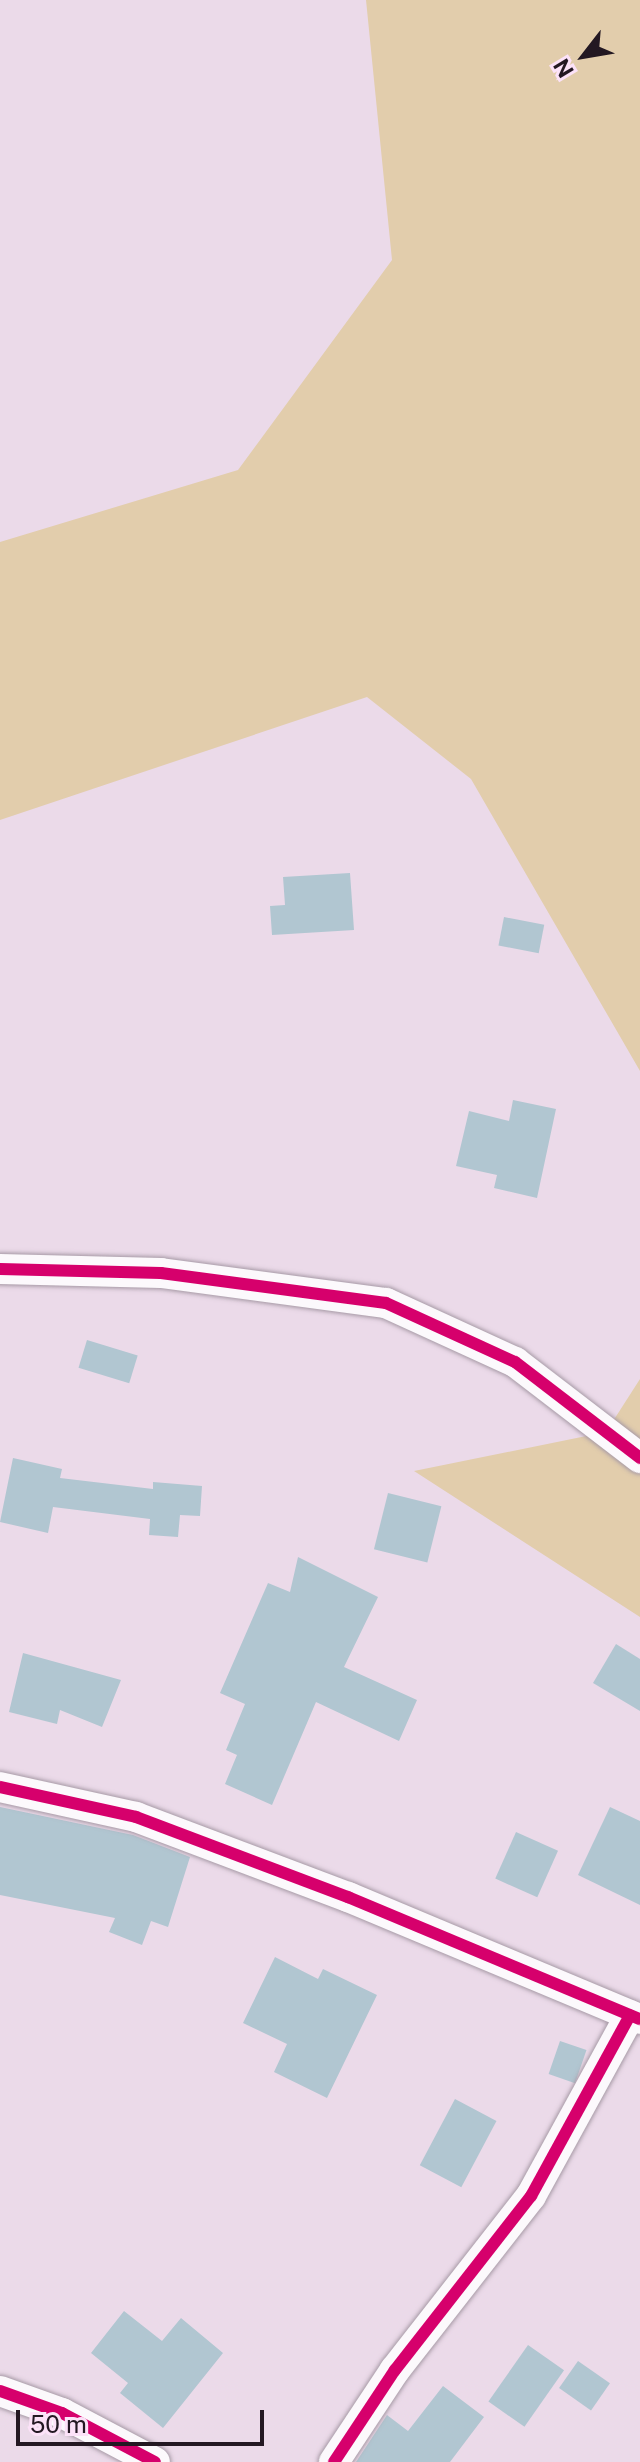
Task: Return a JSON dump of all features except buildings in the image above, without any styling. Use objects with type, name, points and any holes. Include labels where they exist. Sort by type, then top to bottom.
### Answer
[{"type":"street","points":[[0,1269],[161,1273],[386,1303],[515,1362],[640,1458]]},
{"type":"street","points":[[0,1787],[136,1817],[348,1897],[635,2017],[531,2196],[395,2370],[334,2462]]},
{"type":"street","points":[[0,2391],[62,2413],[155,2462]]},
{"type":"shaded area","points":[[366,0],[640,0],[640,1071],[471,779],[367,697],[0,820],[0,542],[238,470],[392,260]]},
{"type":"shaded area","points":[[640,1379],[640,1617],[414,1471],[606,1432]]},
{"type":"cycle path","points":[[0,1269],[161,1273],[386,1303],[515,1362],[640,1458]]},
{"type":"cycle path","points":[[0,1787],[136,1817],[348,1897],[640,2019]]},
{"type":"cycle path","points":[[334,2462],[395,2370],[531,2196],[630,2015]]},
{"type":"cycle path","points":[[0,2391],[62,2413],[155,2462]]}]
